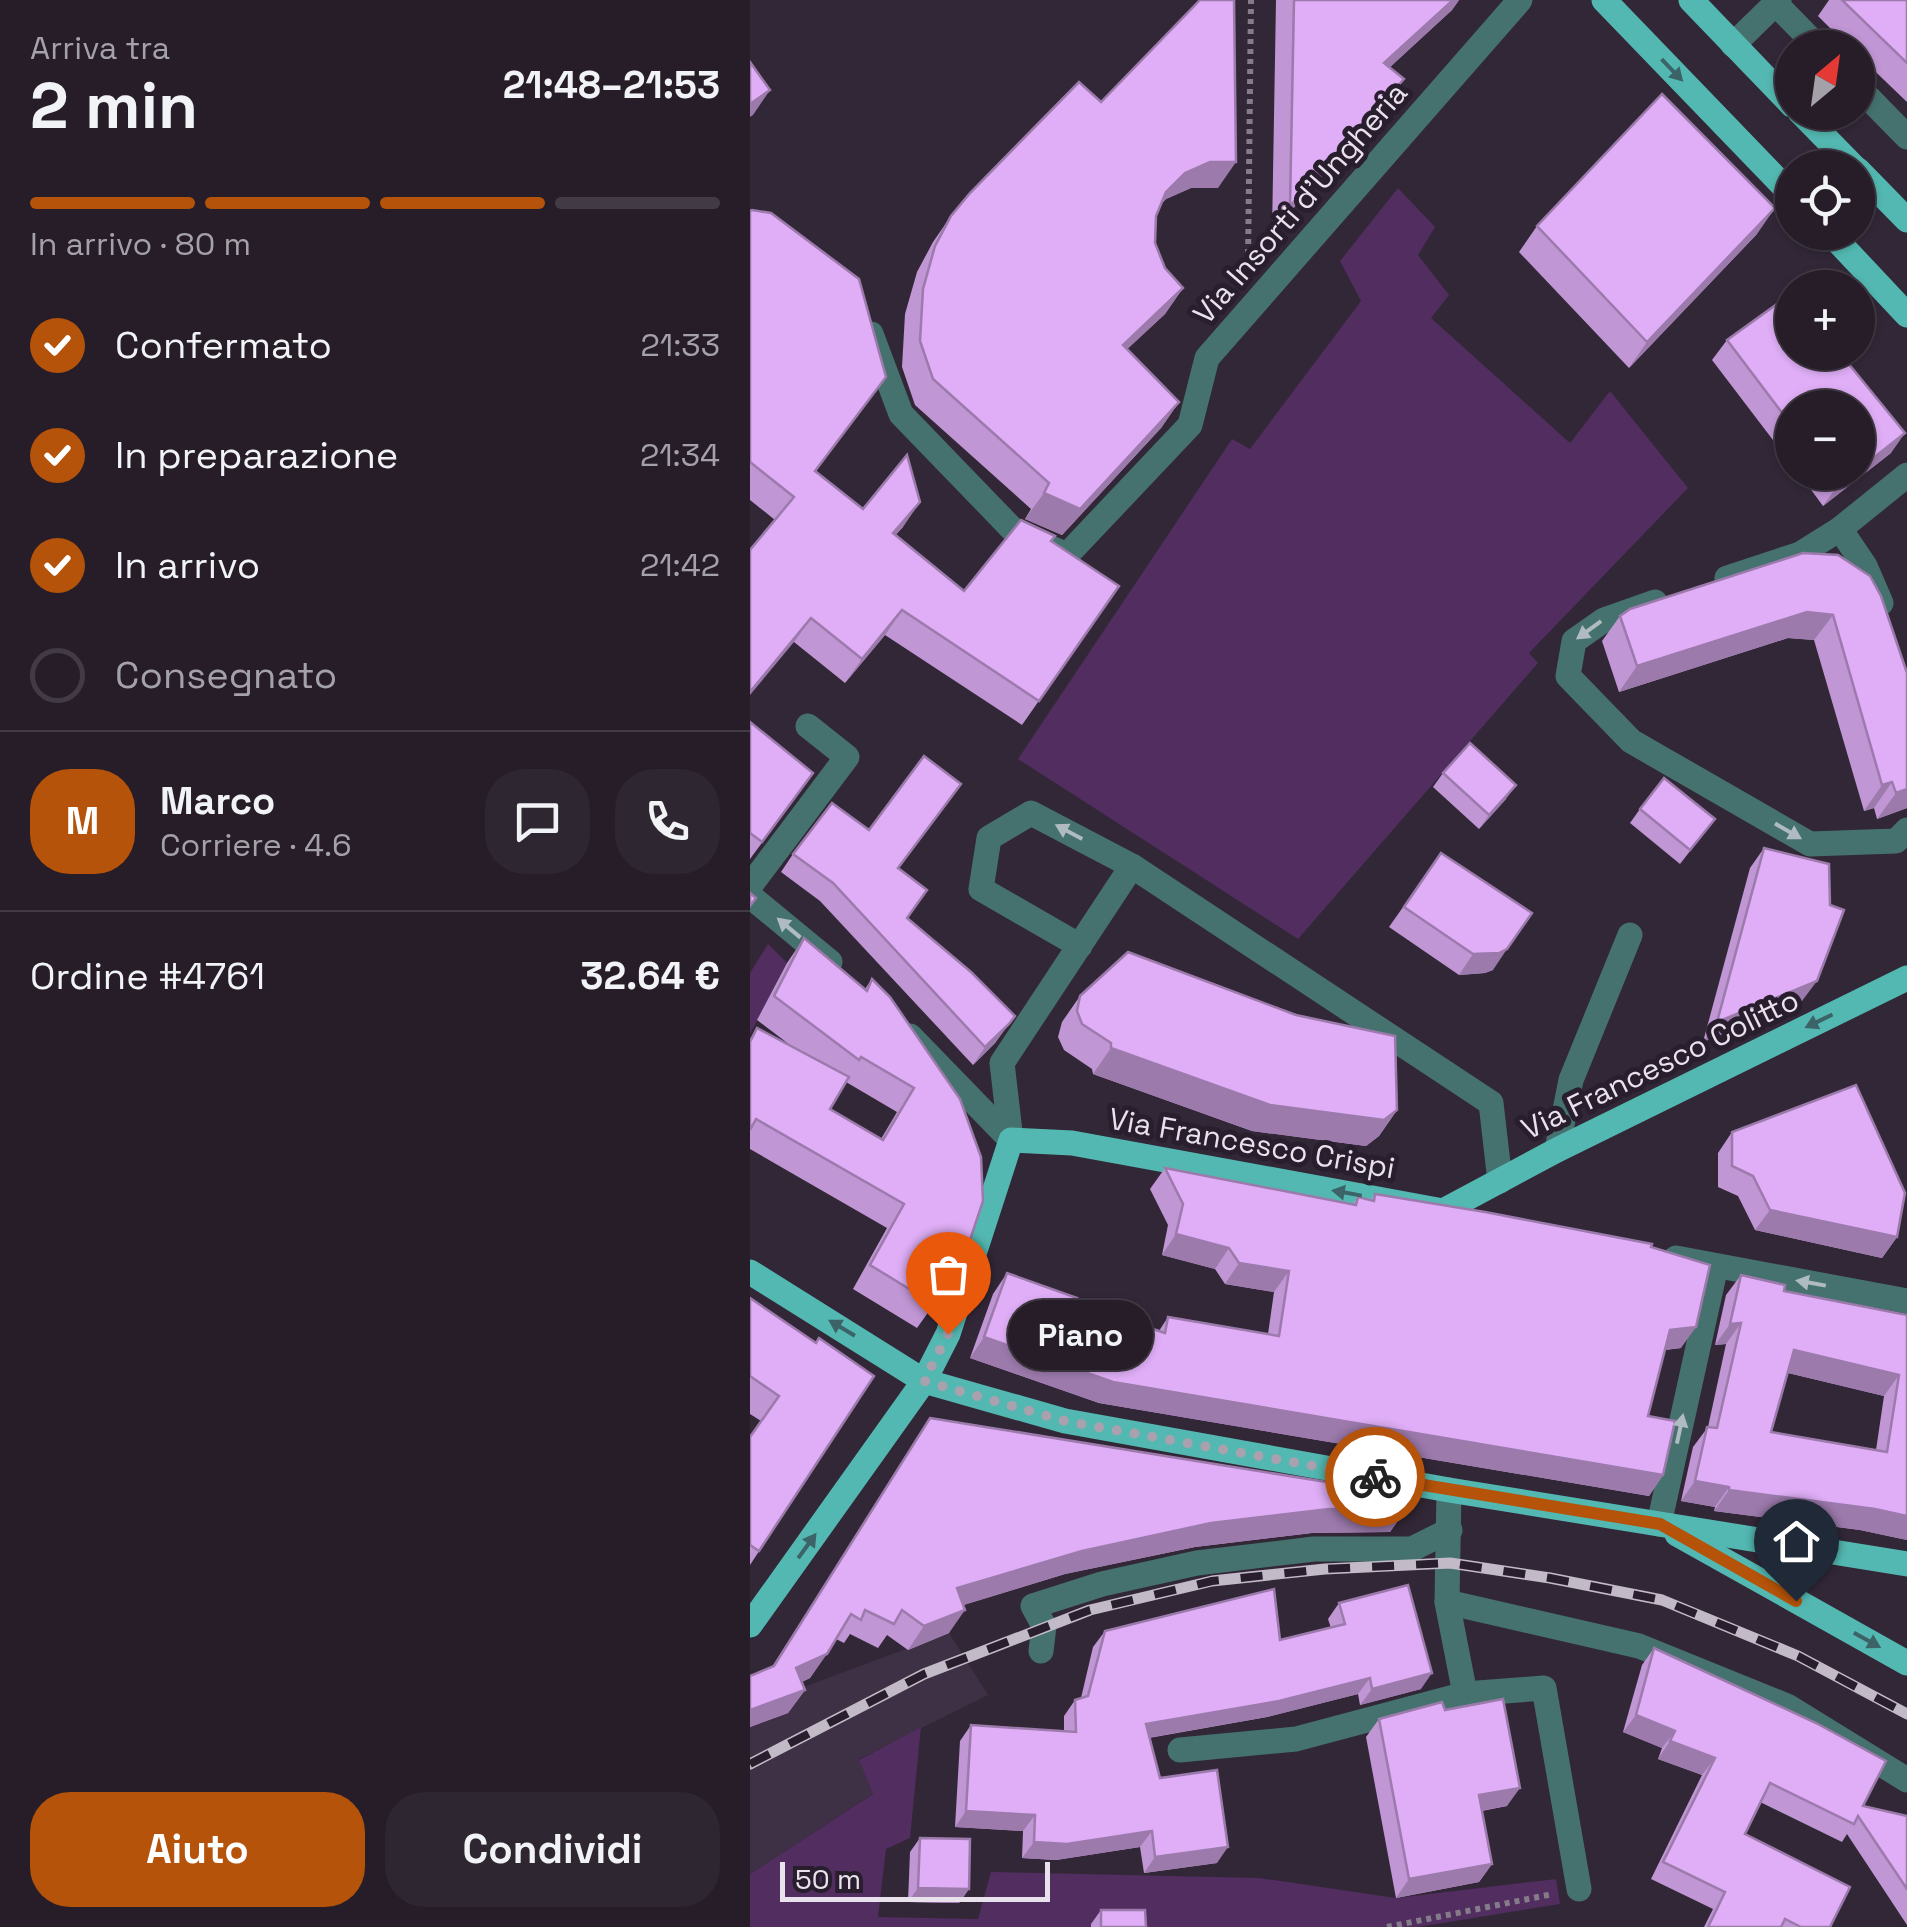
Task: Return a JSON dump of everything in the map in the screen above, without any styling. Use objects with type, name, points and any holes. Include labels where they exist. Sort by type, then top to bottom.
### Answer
[{"type":"main road","points":[[1604,0],[1775,177]]},
{"type":"main road","points":[[1691,0],[1775,88]]},
{"type":"main road","points":[[1818,130],[1837,150]]},
{"type":"main road","points":[[1875,188],[1907,220]]},
{"type":"main road","points":[[1846,250],[1907,315]]},
{"type":"main road","name":"Via Francesco Colitto","points":[[1443,1211],[1556,1150],[1907,978]]},
{"type":"main road","points":[[750,1625],[924,1381],[948,1334],[1011,1140]]},
{"type":"main road","name":"Via Francesco Crispi","points":[[1011,1140],[1072,1143],[1443,1211]]},
{"type":"main road","points":[[750,1272],[924,1381],[1065,1421],[1449,1490],[1907,1564]]},
{"type":"main road","points":[[1660,1524],[1907,1663]]},
{"type":"street","name":"Via Insorti d'Ungheria","points":[[862,309],[901,414],[1016,533],[1067,555],[1190,425],[1207,358],[1520,0]]},
{"type":"street","points":[[1733,45],[1778,2],[1803,30]]},
{"type":"street","points":[[1875,104],[1907,137]]},
{"type":"street","points":[[1711,584],[1800,554],[1840,529],[1907,475]]},
{"type":"street","points":[[1840,529],[1865,566],[1892,635]]},
{"type":"street","points":[[1675,596],[1604,620],[1574,642],[1568,676],[1631,741],[1810,844],[1896,841],[1907,830]]},
{"type":"street","points":[[750,886],[847,757],[808,726]]},
{"type":"street","points":[[1080,946],[981,889],[989,838],[1031,812],[1132,866],[1491,1103],[1500,1180]]},
{"type":"street","points":[[1011,1140],[1002,1063],[1132,866]]},
{"type":"street","points":[[750,896],[854,982]]},
{"type":"street","points":[[1556,1150],[1571,1080],[1630,934]]},
{"type":"street","points":[[895,1020],[1011,1140]]},
{"type":"street","name":"Via Francesco Crispi","points":[[1443,1211],[1482,1218]]},
{"type":"street","points":[[1658,1254],[1907,1300]]},
{"type":"street","points":[[1660,1524],[1716,1266]]},
{"type":"street","points":[[1449,1490],[1447,1602],[1465,1694]]},
{"type":"street","points":[[1041,1651],[1044,1626],[1033,1606],[1102,1584],[1253,1554],[1314,1549],[1412,1549],[1450,1530]]},
{"type":"street","points":[[1447,1602],[1639,1646],[1786,1706],[1907,1780]]},
{"type":"street","points":[[1180,1750],[1296,1738],[1465,1694],[1544,1688],[1578,1889]]},
{"type":"path","points":[[1247,312],[1250,0]]},
{"type":"path","points":[[1387,1927],[1578,1889]]},
{"type":"shaded area","points":[[1398,188],[1435,227],[1418,255],[1449,295],[1431,318],[1570,443],[1610,391],[1688,488],[1529,653],[1538,663],[1298,939],[1018,759],[1232,439],[1250,449],[1361,301],[1340,261]]},
{"type":"shaded area","points":[[768,944],[787,963],[750,1034],[750,973]]},
{"type":"shaded area","points":[[949,1633],[988,1695],[859,1759],[874,1793],[750,1874],[750,1707]]},
{"type":"shaded area","points":[[921,1727],[910,1838],[886,1849],[878,1917],[978,1919],[991,1872],[1259,1878],[1396,1898],[1556,1879],[1560,1904],[1418,1927],[750,1927],[750,1874],[873,1794],[859,1760]]},
{"type":"building","points":[[1200,0],[1234,0],[1236,162],[1210,162],[1185,173],[1166,192],[1156,216],[1155,243],[1165,268],[1183,288],[1123,345],[1179,402],[1080,509],[1044,493],[1049,483],[933,379],[920,341],[923,289],[935,246],[951,216],[970,193],[1079,82],[1101,102]]},
{"type":"building","points":[[1294,0],[1453,0],[1384,63],[1404,79],[1290,206]]},
{"type":"building","points":[[1842,0],[1907,0],[1907,63],[1875,30]]},
{"type":"building","points":[[750,62],[770,90],[750,104]]},
{"type":"building","points":[[1662,94],[1775,208],[1647,342],[1537,226]]},
{"type":"building","points":[[752,210],[771,213],[859,279],[886,377],[815,471],[863,509],[907,455],[920,502],[893,533],[964,591],[1021,520],[1055,536],[1051,541],[1119,586],[1039,701],[902,610],[862,659],[811,618],[750,692],[750,550],[794,497],[750,462]]},
{"type":"building","points":[[1775,306],[1775,370],[1854,370],[1870,390],[1775,390],[1775,404],[1727,340]]},
{"type":"building","points":[[1875,396],[1905,433],[1875,457]]},
{"type":"building","points":[[1803,553],[1838,555],[1870,576],[1881,596],[1907,673],[1907,789],[1896,793],[1892,782],[1882,785],[1833,615],[1807,612],[1637,666],[1620,616],[1630,609]]},
{"type":"building","points":[[750,722],[813,773],[762,842],[750,833]]},
{"type":"building","points":[[1470,743],[1516,785],[1489,815],[1443,773]]},
{"type":"building","points":[[924,756],[961,784],[898,868],[927,890],[907,918],[971,972],[1015,1016],[985,1047],[833,883],[793,854],[832,803],[869,830]]},
{"type":"building","points":[[1664,778],[1715,819],[1690,850],[1640,809]]},
{"type":"building","points":[[1764,848],[1829,864],[1830,905],[1844,910],[1817,981],[1717,1022]]},
{"type":"building","points":[[1441,853],[1532,913],[1507,949],[1473,954],[1404,907]]},
{"type":"building","points":[[804,938],[867,991],[872,979],[890,997],[960,1099],[981,1157],[983,1201],[966,1252],[934,1304],[870,1265],[904,1204],[756,1119],[750,1130],[750,1042],[757,1028],[849,1077],[830,1109],[883,1140],[914,1088],[861,1057],[859,1060],[774,996]]},
{"type":"building","points":[[1128,952],[1296,1015],[1395,1036],[1397,1110],[1384,1120],[1270,1105],[1111,1048],[1111,1043],[1082,1024],[1077,1011],[1080,996]]},
{"type":"building","points":[[1856,1085],[1905,1193],[1897,1237],[1770,1210],[1753,1176],[1732,1166],[1732,1132]]},
{"type":"building","points":[[1165,1168],[1356,1205],[1358,1197],[1374,1201],[1375,1194],[1485,1212],[1652,1244],[1651,1247],[1710,1265],[1696,1327],[1670,1330],[1648,1416],[1675,1421],[1663,1475],[1113,1382],[984,1337],[1007,1273],[1165,1333],[1168,1317],[1279,1336],[1289,1271],[1239,1263],[1229,1248],[1176,1234],[1183,1204]]},
{"type":"building","points":[[1741,1275],[1785,1285],[1784,1291],[1907,1315],[1907,1516],[1729,1490],[1695,1481],[1707,1427],[1717,1428],[1741,1323],[1730,1324]],"holes":[[[1794,1350],[1899,1375],[1887,1452],[1771,1432]]]},
{"type":"building","points":[[750,1298],[874,1376],[759,1551],[750,1545],[750,1437],[779,1396],[750,1376]]},
{"type":"building","points":[[930,1418],[1407,1495],[1406,1509],[1329,1509],[1211,1523],[1082,1551],[957,1588],[965,1610],[924,1626],[902,1610],[894,1624],[865,1610],[861,1620],[851,1614],[827,1654],[796,1668],[805,1690],[750,1710],[750,1676],[774,1666]]},
{"type":"building","points":[[1408,1585],[1432,1673],[1372,1689],[1370,1678],[1279,1701],[1146,1724],[1160,1778],[1217,1770],[1228,1847],[1155,1857],[1152,1831],[1067,1844],[1034,1842],[1035,1815],[966,1811],[971,1725],[1076,1732],[1075,1700],[1088,1696],[1105,1631],[1274,1589],[1280,1640],[1345,1624],[1339,1603]]},
{"type":"building","points":[[1654,1648],[1816,1723],[1886,1761],[1863,1806],[1907,1816],[1907,1889],[1858,1816],[1854,1824],[1770,1783],[1745,1834],[1850,1887],[1830,1927],[1801,1927],[1785,1919],[1781,1927],[1708,1927],[1725,1892],[1663,1862],[1715,1758],[1670,1741],[1675,1731],[1636,1715]]},
{"type":"building","points":[[1503,1699],[1520,1788],[1479,1795],[1492,1864],[1409,1879],[1379,1719],[1442,1702],[1445,1710]]},
{"type":"building","points":[[920,1838],[970,1839],[969,1889],[918,1888]]},
{"type":"building","points":[[1101,1910],[1145,1910],[1146,1927],[1101,1927]]},
{"type":"railway","points":[[750,1764],[924,1674],[1090,1610],[1212,1581],[1325,1569],[1450,1563],[1662,1600],[1798,1656],[1907,1714]]},
{"type":"way so far","points":[[948,1334],[924,1381],[1065,1421],[1375,1477]]},
{"type":"place","name":"Piano","points":[[948,1334]]},
{"type":"route","points":[[1375,1477],[1660,1524],[1796,1601]]}]
